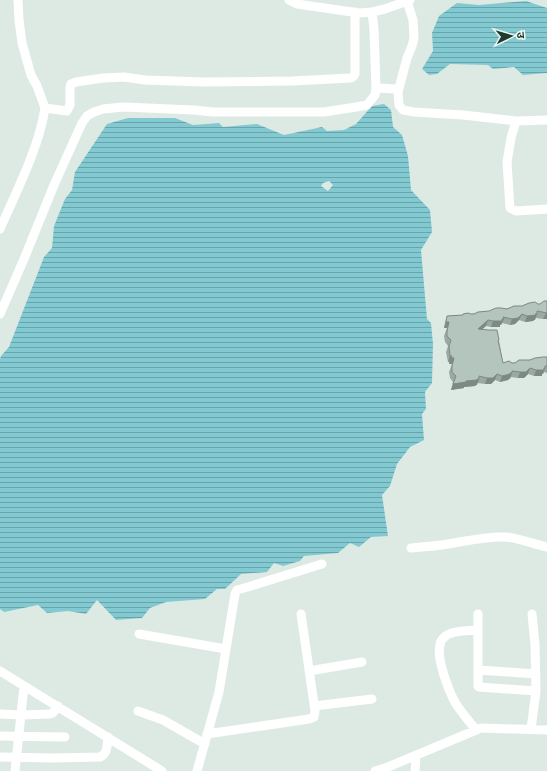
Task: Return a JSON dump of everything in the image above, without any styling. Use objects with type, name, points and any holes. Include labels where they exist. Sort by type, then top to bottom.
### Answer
[{"type":"street","points":[[0,229],[30,159],[43,123],[45,108],[37,86],[31,75],[22,43],[18,0]]},
{"type":"street","points":[[289,0],[297,4],[355,12],[372,12],[385,9],[408,0],[413,20],[414,38],[398,92],[399,105],[403,110],[516,121],[547,120]]},
{"type":"street","points":[[45,108],[67,111],[70,105],[71,84],[103,78],[124,77],[145,80],[203,82],[292,81],[350,78],[355,74],[355,12]]},
{"type":"street","points":[[0,314],[54,185],[82,123],[87,116],[103,109],[123,107],[213,112],[324,112],[367,105],[375,95],[376,88],[372,12]]},
{"type":"street","points":[[376,88],[394,88],[398,92]]},
{"type":"street","points":[[516,121],[511,138],[507,162],[510,208],[516,211],[547,209]]},
{"type":"street","points":[[411,548],[505,537],[524,540],[547,547]]},
{"type":"street","points":[[197,771],[219,692],[235,594],[237,590],[322,564]]},
{"type":"street","points":[[207,734],[314,717],[314,706],[301,614]]},
{"type":"street","points":[[478,614],[478,686],[536,691]]},
{"type":"street","points":[[531,729],[536,691],[535,645],[532,614]]},
{"type":"street","points":[[475,729],[456,704],[441,665],[439,652],[440,643],[446,636],[453,632],[477,630]]},
{"type":"street","points":[[139,634],[226,649]]},
{"type":"street","points":[[309,671],[362,662]]},
{"type":"street","points":[[478,670],[536,674]]},
{"type":"street","points":[[0,671],[162,771]]},
{"type":"street","points":[[15,771],[24,686]]},
{"type":"street","points":[[314,706],[372,699]]},
{"type":"street","points":[[0,714],[50,714],[53,713],[58,706]]},
{"type":"street","points":[[138,711],[163,720],[204,744]]},
{"type":"street","points":[[375,771],[388,767],[475,729],[547,730]]},
{"type":"street","points":[[0,736],[65,736]]},
{"type":"street","points":[[0,757],[100,757],[106,752],[108,737]]},
{"type":"street","points":[[415,771],[416,755]]},
{"type":"water","points":[[526,1],[547,8],[547,73],[523,75],[514,67],[493,69],[488,65],[450,64],[437,74],[429,75],[422,69],[433,51],[432,33],[439,16],[457,3],[479,5]]},
{"type":"water","points":[[384,104],[391,110],[393,127],[402,135],[408,156],[411,190],[430,210],[432,232],[421,250],[427,319],[431,323],[433,344],[432,383],[425,392],[426,409],[422,414],[424,440],[410,447],[397,464],[390,486],[382,495],[388,536],[371,537],[359,547],[350,543],[338,553],[304,556],[300,561],[283,566],[274,563],[267,572],[241,574],[225,589],[217,589],[205,599],[166,602],[150,608],[142,618],[116,620],[97,600],[86,614],[68,611],[47,613],[38,605],[4,612],[0,609],[0,359],[9,347],[44,257],[52,248],[54,226],[65,199],[72,190],[75,172],[107,124],[128,118],[175,118],[193,125],[219,123],[223,127],[257,124],[284,135],[322,127],[327,131],[344,130],[356,124],[372,106]],"holes":[[[329,181],[333,185],[328,191],[321,186],[323,183]]]},
{"type":"building","points":[[547,301],[547,313],[537,311],[537,314],[535,314],[536,315],[527,316],[522,314],[518,318],[512,319],[503,317],[504,319],[502,319],[502,321],[488,320],[478,329],[497,330],[503,363],[509,361],[515,363],[519,360],[547,357],[547,366],[545,366],[544,370],[530,368],[526,372],[512,371],[510,374],[502,376],[497,374],[493,378],[479,376],[479,379],[477,380],[453,384],[456,376],[452,372],[454,358],[451,358],[452,356],[450,356],[449,346],[451,340],[447,336],[449,322],[446,322],[447,316],[463,315],[468,313],[474,314],[496,308],[507,309],[514,306],[522,306],[535,302],[540,304]]}]
